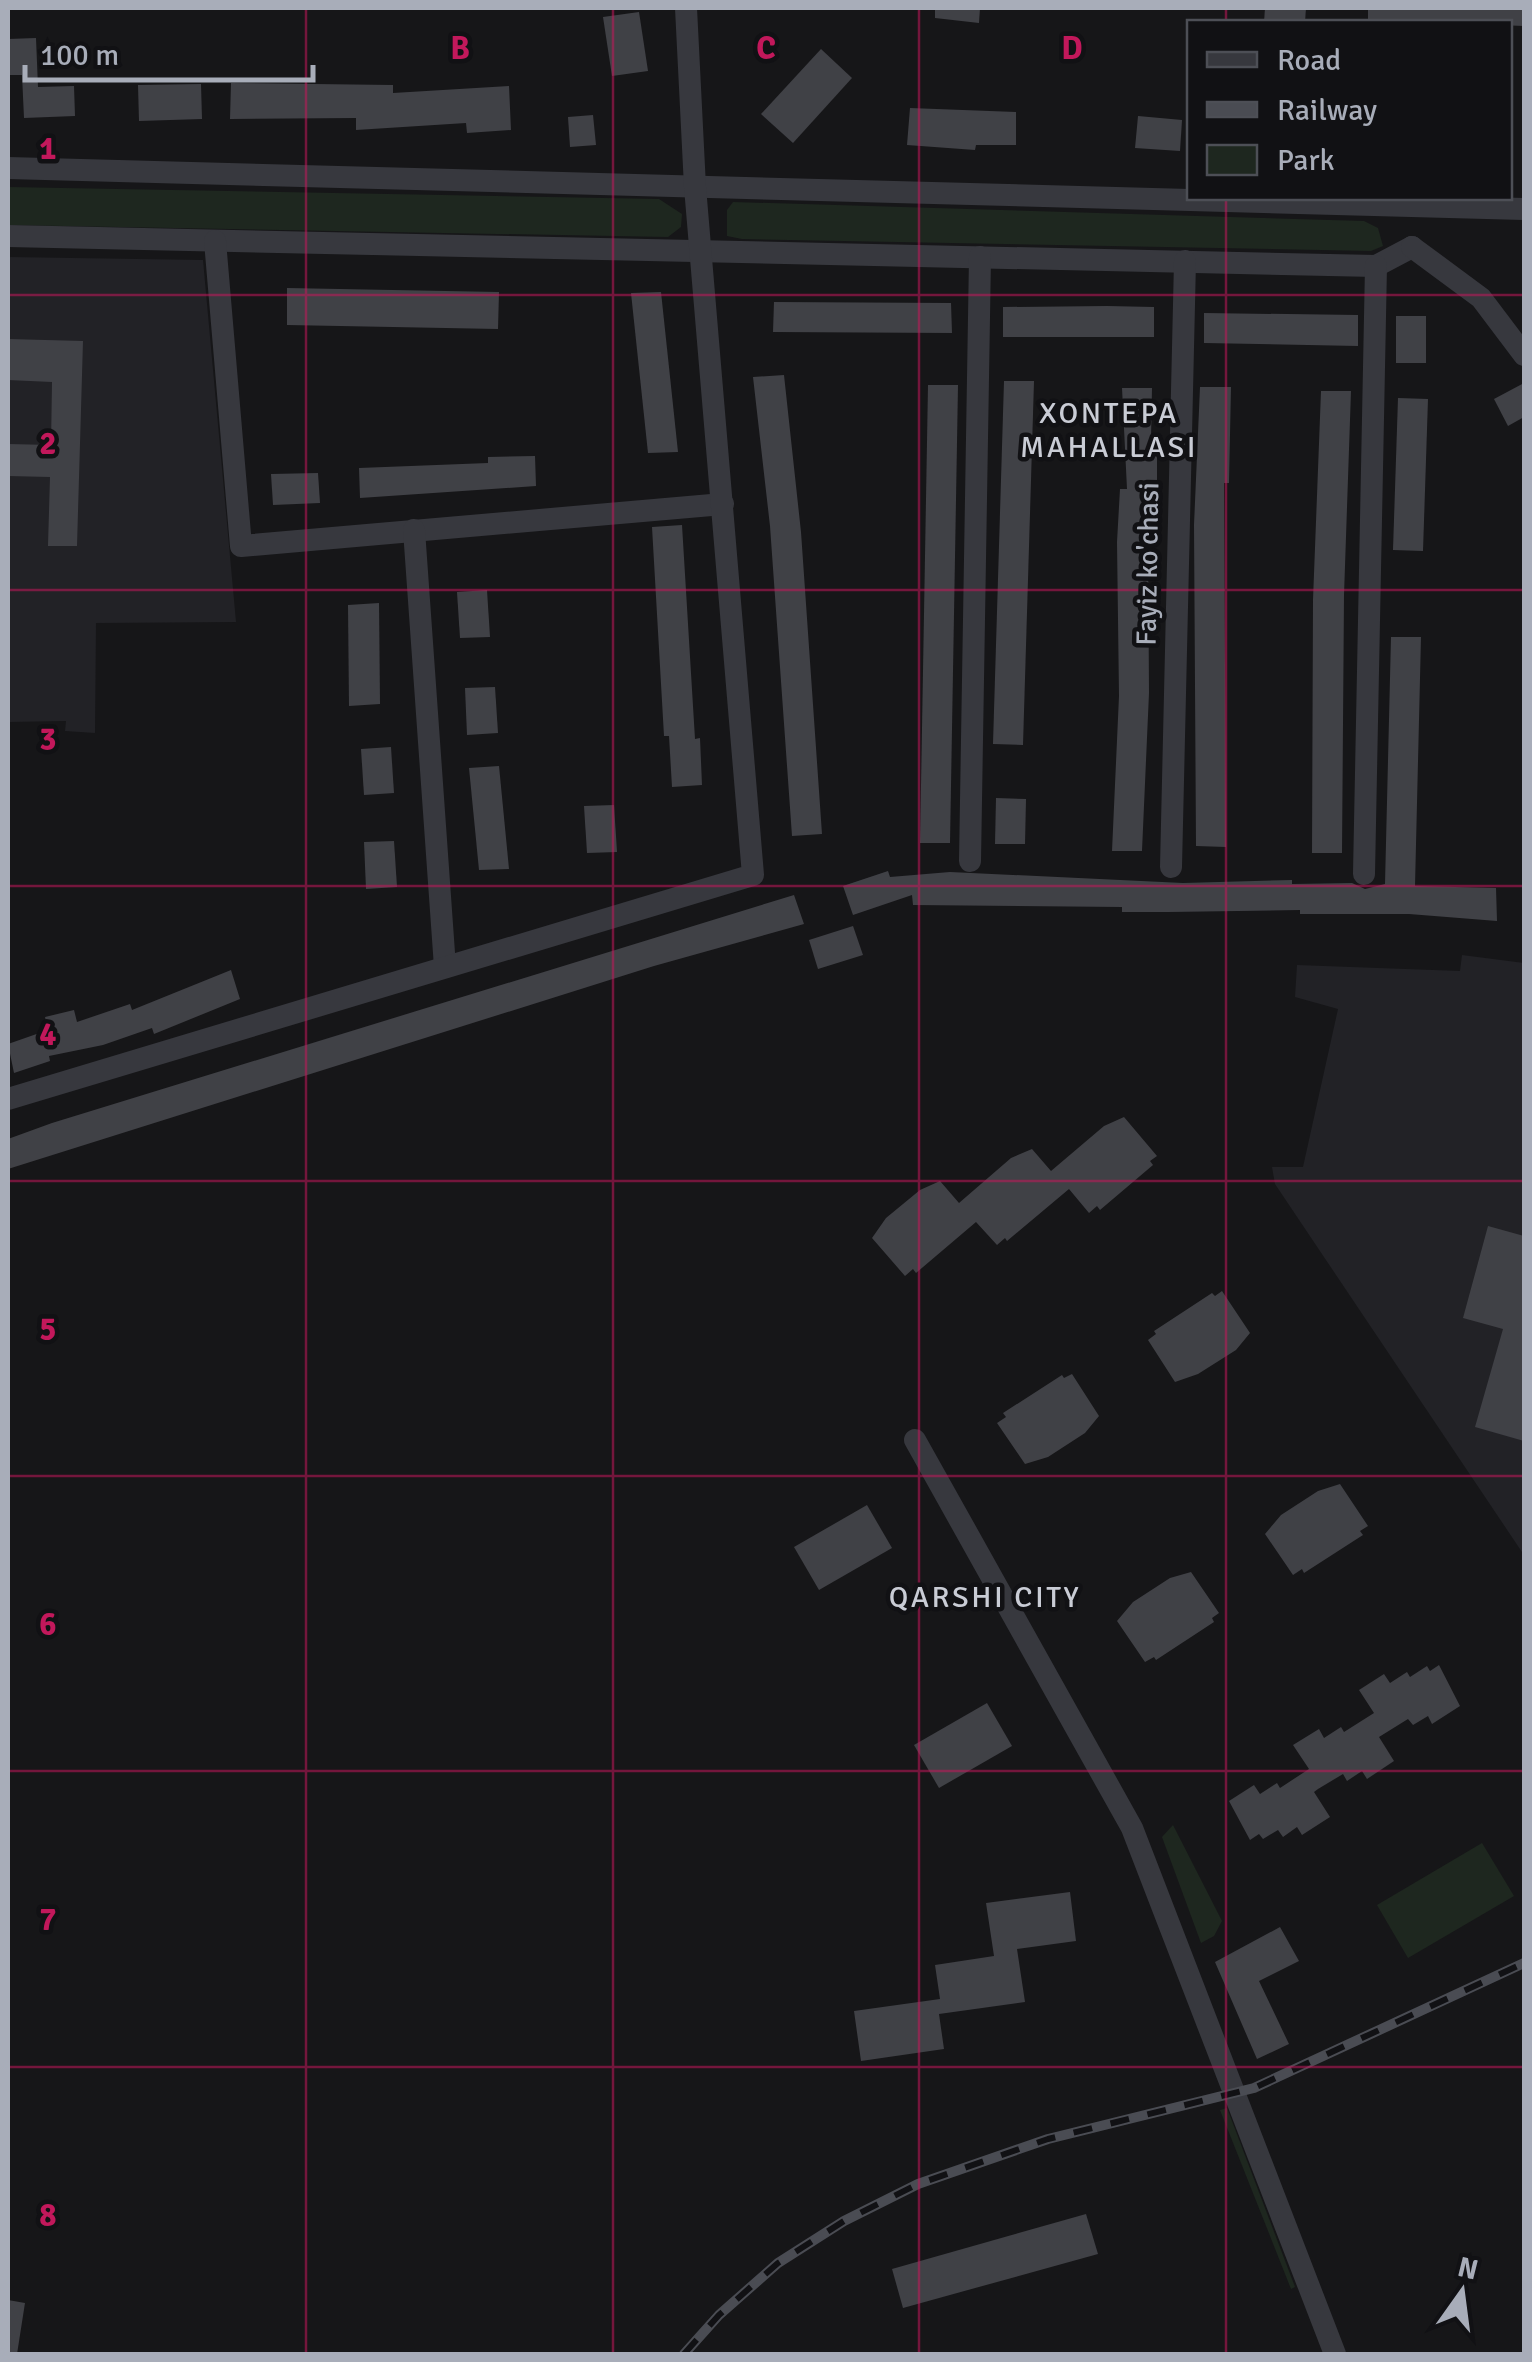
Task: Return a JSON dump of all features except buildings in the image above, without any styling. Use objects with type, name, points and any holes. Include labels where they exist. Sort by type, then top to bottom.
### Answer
[{"type":"street","points":[[8,1099],[752,875],[694,186],[686,8]]},
{"type":"street","points":[[8,168],[1187,200]]},
{"type":"street","points":[[1196,200],[1524,209]]},
{"type":"street","points":[[1411,206],[1412,247]]},
{"type":"street","points":[[8,236],[1376,266],[1412,247]]},
{"type":"street","points":[[215,241],[241,546],[723,504]]},
{"type":"street","points":[[1412,247],[1481,298],[1524,355]]},
{"type":"street","points":[[970,861],[980,257]]},
{"type":"street","name":"Fayiz ko'chasi","points":[[1171,868],[1185,261]]},
{"type":"street","points":[[1364,874],[1376,266]]},
{"type":"street","points":[[414,530],[445,968]]},
{"type":"street","points":[[915,1440],[1132,1828],[1335,2354]]},
{"type":"shaded area","points":[[8,257],[203,260],[236,622],[96,623],[95,733],[65,731],[66,721],[8,722]]},
{"type":"shaded area","points":[[1462,955],[1524,963],[1524,1555],[1275,1184],[1272,1167],[1303,1167],[1338,1009],[1295,997],[1297,965],[1460,971]]},
{"type":"green space","points":[[8,187],[659,199],[682,214],[681,227],[668,237],[8,225]]},
{"type":"green space","points":[[733,202],[1364,221],[1378,228],[1383,246],[1371,251],[742,239],[727,236],[727,210]]},
{"type":"green space","points":[[1173,1825],[1222,1921],[1214,1936],[1201,1943],[1162,1837]]},
{"type":"green space","points":[[1482,1843],[1514,1896],[1408,1958],[1377,1905]]},
{"type":"green space","points":[[1227,2108],[1295,2287],[1291,2289],[1220,2110]]},
{"type":"railway","points":[[684,2354],[719,2315],[778,2263],[844,2221],[918,2184],[1048,2139],[1254,2088],[1524,1963]]},
{"type":"district","name":"XONTEPA MAHALLASI","points":[[1109,430]]},
{"type":"district","name":"QARSHI CITY","points":[[985,1597]]}]
